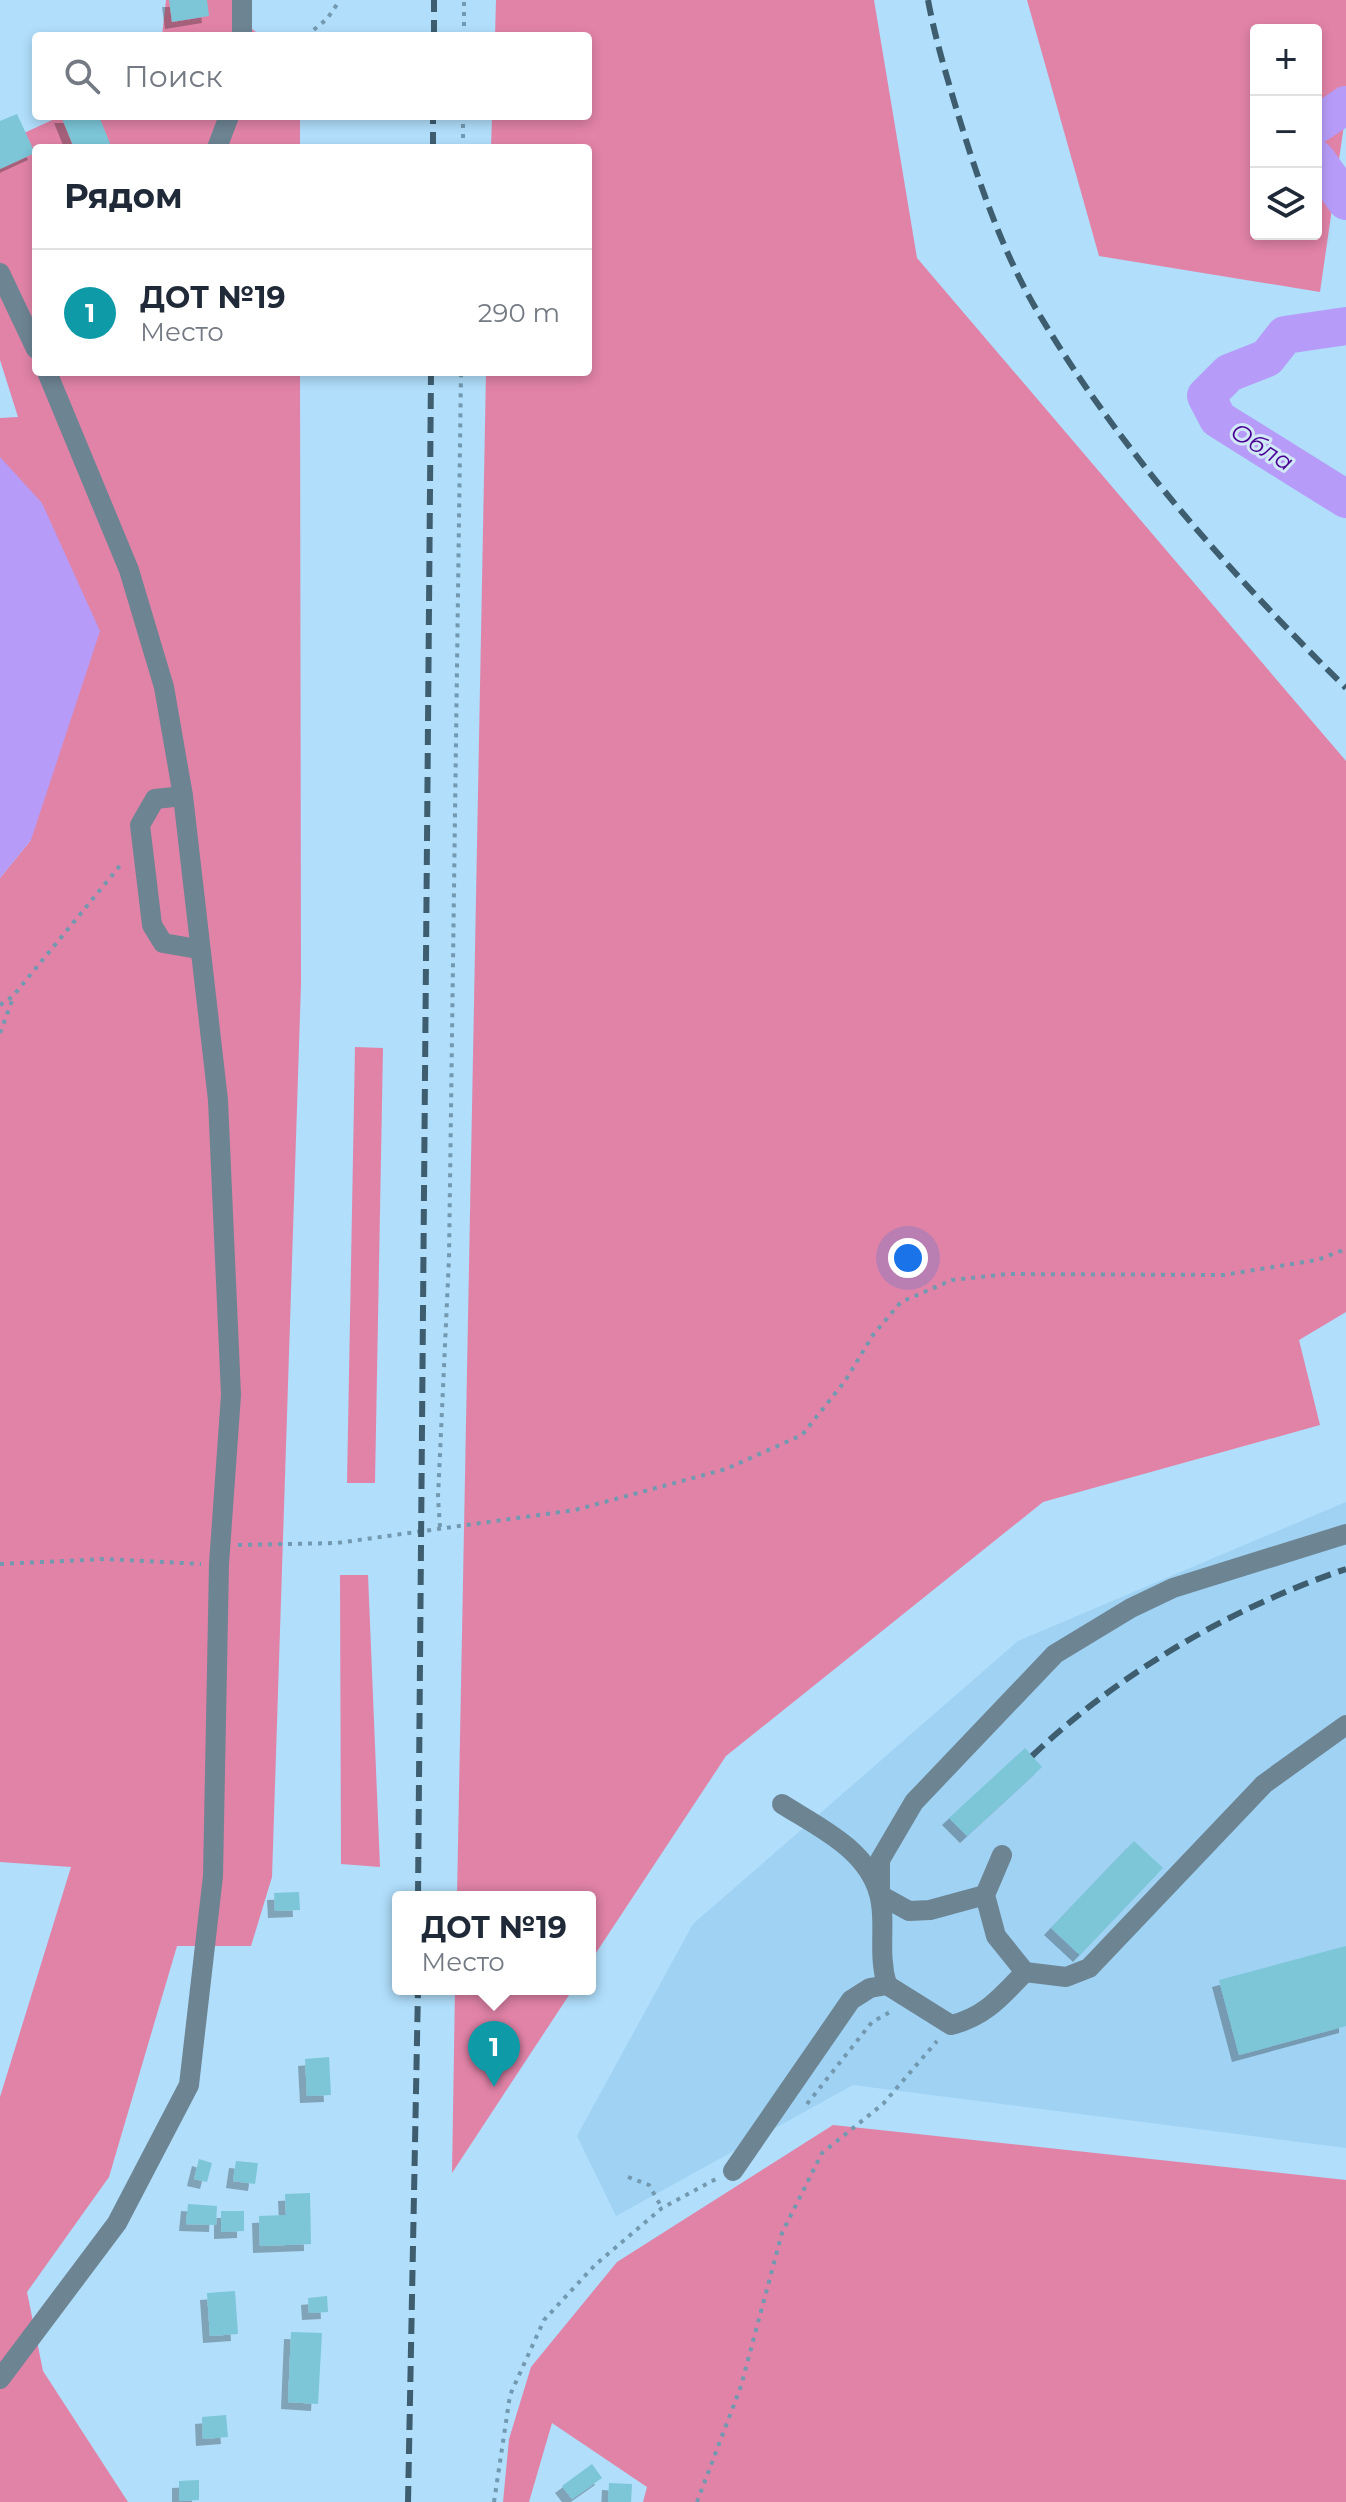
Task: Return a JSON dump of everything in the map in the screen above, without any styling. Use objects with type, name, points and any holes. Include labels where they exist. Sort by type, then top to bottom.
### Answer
[{"type":"street","points":[[242,0],[242,32]]},
{"type":"street","points":[[218,144],[228,120]]},
{"type":"street","points":[[0,273],[30,316]]},
{"type":"street","points":[[0,2379],[117,2223],[189,2085],[213,1876],[220,1555],[230,1379],[218,1100],[198,949],[183,796],[164,687],[129,570],[49,376]]},
{"type":"street","points":[[183,796],[155,799],[140,825],[152,925],[163,943],[198,949]]},
{"type":"street","points":[[1025,1972],[987,2011],[974,2020],[951,2025],[887,1985],[880,1961],[880,1860],[914,1802],[1055,1654],[1131,1608],[1173,1588],[1346,1534]]},
{"type":"street","points":[[1002,1855],[985,1895],[996,1936],[1025,1972],[1066,1977],[1089,1968],[1264,1784],[1346,1725]]},
{"type":"street","points":[[782,1804],[843,1843],[864,1864],[880,1895],[909,1911],[930,1910],[985,1895]]},
{"type":"street","points":[[733,2171],[851,2000],[870,1988],[887,1985]]},
{"type":"path","points":[[311,32],[327,19],[340,0]]},
{"type":"path","points":[[464,0],[464,32]]},
{"type":"path","points":[[463,120],[463,144]]},
{"type":"path","points":[[440,1527],[438,1497],[449,1258],[461,376]]},
{"type":"path","points":[[0,1005],[13,996],[142,837]]},
{"type":"path","points":[[0,1033],[13,996]]},
{"type":"path","points":[[0,1564],[220,1555],[337,1543],[575,1510],[726,1469],[802,1435],[845,1381],[873,1335],[901,1302],[952,1280],[1008,1274],[1223,1275],[1317,1260],[1346,1249]]},
{"type":"path","points":[[804,2107],[872,2022],[889,2011],[917,2004]]},
{"type":"path","points":[[697,2502],[741,2386],[782,2233],[822,2153],[883,2104],[951,2025]]},
{"type":"path","points":[[494,2502],[510,2395],[544,2320],[595,2265],[662,2208],[733,2171]]},
{"type":"path","points":[[628,2177],[649,2185],[662,2208]]},
{"type":"shaded area","points":[[166,0],[252,0],[243,22],[256,32],[162,32]]},
{"type":"shaded area","points":[[496,0],[874,0],[917,258],[1346,761],[1346,1312],[1299,1340],[1320,1425],[1043,1502],[726,1756],[596,1953],[596,1891],[457,1891],[486,376],[592,376],[592,144],[491,144],[492,120],[592,120],[592,32],[495,32]]},
{"type":"shaded area","points":[[1027,0],[1346,0],[1346,111],[1320,292],[1099,256]]},
{"type":"shaded area","points":[[52,120],[300,120],[300,144],[32,144],[32,376],[300,376],[301,984],[272,1877],[251,1946],[177,1946],[109,2177],[27,2292],[43,2371],[128,2502],[0,2502],[0,2097],[71,1867],[0,1862],[0,878],[31,840],[0,457],[0,418],[18,417],[0,360],[0,144]]},
{"type":"shaded area","points":[[0,457],[42,503],[100,631],[31,840],[0,878]]},
{"type":"shaded area","points":[[355,1047],[383,1048],[375,1483],[347,1483]]},
{"type":"shaded area","points":[[1346,1502],[1346,2148],[853,2085],[616,2216],[577,2136],[693,1924],[1018,1641]]},
{"type":"shaded area","points":[[340,1575],[368,1575],[380,1867],[341,1864]]},
{"type":"shaded area","points":[[455,1995],[569,1995],[452,2173]]},
{"type":"shaded area","points":[[833,2125],[1346,2180],[1346,2502],[643,2502],[647,2487],[552,2423],[529,2502],[503,2502],[509,2439],[531,2367],[617,2262]]},
{"type":"building","points":[[169,0],[207,0],[209,16],[172,22]]},
{"type":"building","points":[[17,114],[32,146],[32,154],[0,169],[0,121]]},
{"type":"building","points":[[63,120],[101,120],[110,144],[72,144]]},
{"type":"building","points":[[1025,1748],[1042,1767],[967,1836],[949,1818]]},
{"type":"building","points":[[1134,1841],[1163,1868],[1080,1955],[1051,1928]]},
{"type":"building","points":[[299,1892],[300,1910],[275,1911],[274,1893]]},
{"type":"building","points":[[1346,1946],[1346,2026],[1239,2055],[1219,1980]]},
{"type":"building","points":[[329,2057],[331,2095],[307,2096],[305,2059]]},
{"type":"building","points":[[199,2159],[212,2163],[207,2182],[194,2179]]},
{"type":"building","points":[[236,2161],[258,2163],[255,2184],[233,2181]]},
{"type":"building","points":[[310,2193],[311,2244],[260,2246],[259,2216],[286,2215],[285,2194]]},
{"type":"building","points":[[188,2204],[217,2206],[216,2225],[186,2224]]},
{"type":"building","points":[[221,2211],[244,2211],[244,2231],[221,2232]]},
{"type":"building","points":[[235,2291],[238,2334],[210,2336],[207,2293]]},
{"type":"building","points":[[327,2296],[328,2312],[309,2313],[308,2298]]},
{"type":"building","points":[[291,2332],[322,2333],[318,2404],[288,2402]]},
{"type":"building","points":[[226,2415],[228,2437],[203,2439],[202,2417]]},
{"type":"building","points":[[592,2464],[602,2478],[572,2499],[562,2486]]},
{"type":"building","points":[[199,2480],[199,2500],[179,2501],[179,2481]]},
{"type":"building","points":[[609,2483],[632,2484],[631,2502],[608,2502]]},
{"type":"waterway","name":"Обла","points":[[1322,121],[1346,105]]},
{"type":"waterway","name":"Обла","points":[[1322,167],[1346,201]]},
{"type":"waterway","name":"Обла","points":[[1346,326],[1285,335],[1267,358],[1229,373],[1206,396],[1218,419],[1346,499]]},
{"type":"railway","points":[[434,0],[434,32]]},
{"type":"railway","points":[[928,0],[945,70],[982,189],[1002,241],[1039,314],[1106,415],[1180,510],[1261,601],[1346,688]]},
{"type":"railway","points":[[433,120],[433,144]]},
{"type":"railway","points":[[418,1891],[431,376]]},
{"type":"railway","points":[[1032,1756],[1102,1697],[1179,1646],[1261,1603],[1346,1569]]},
{"type":"railway","points":[[408,2502],[418,1995]]},
{"type":"place","name":"ДОТ №19","points":[[494,2087]]}]
